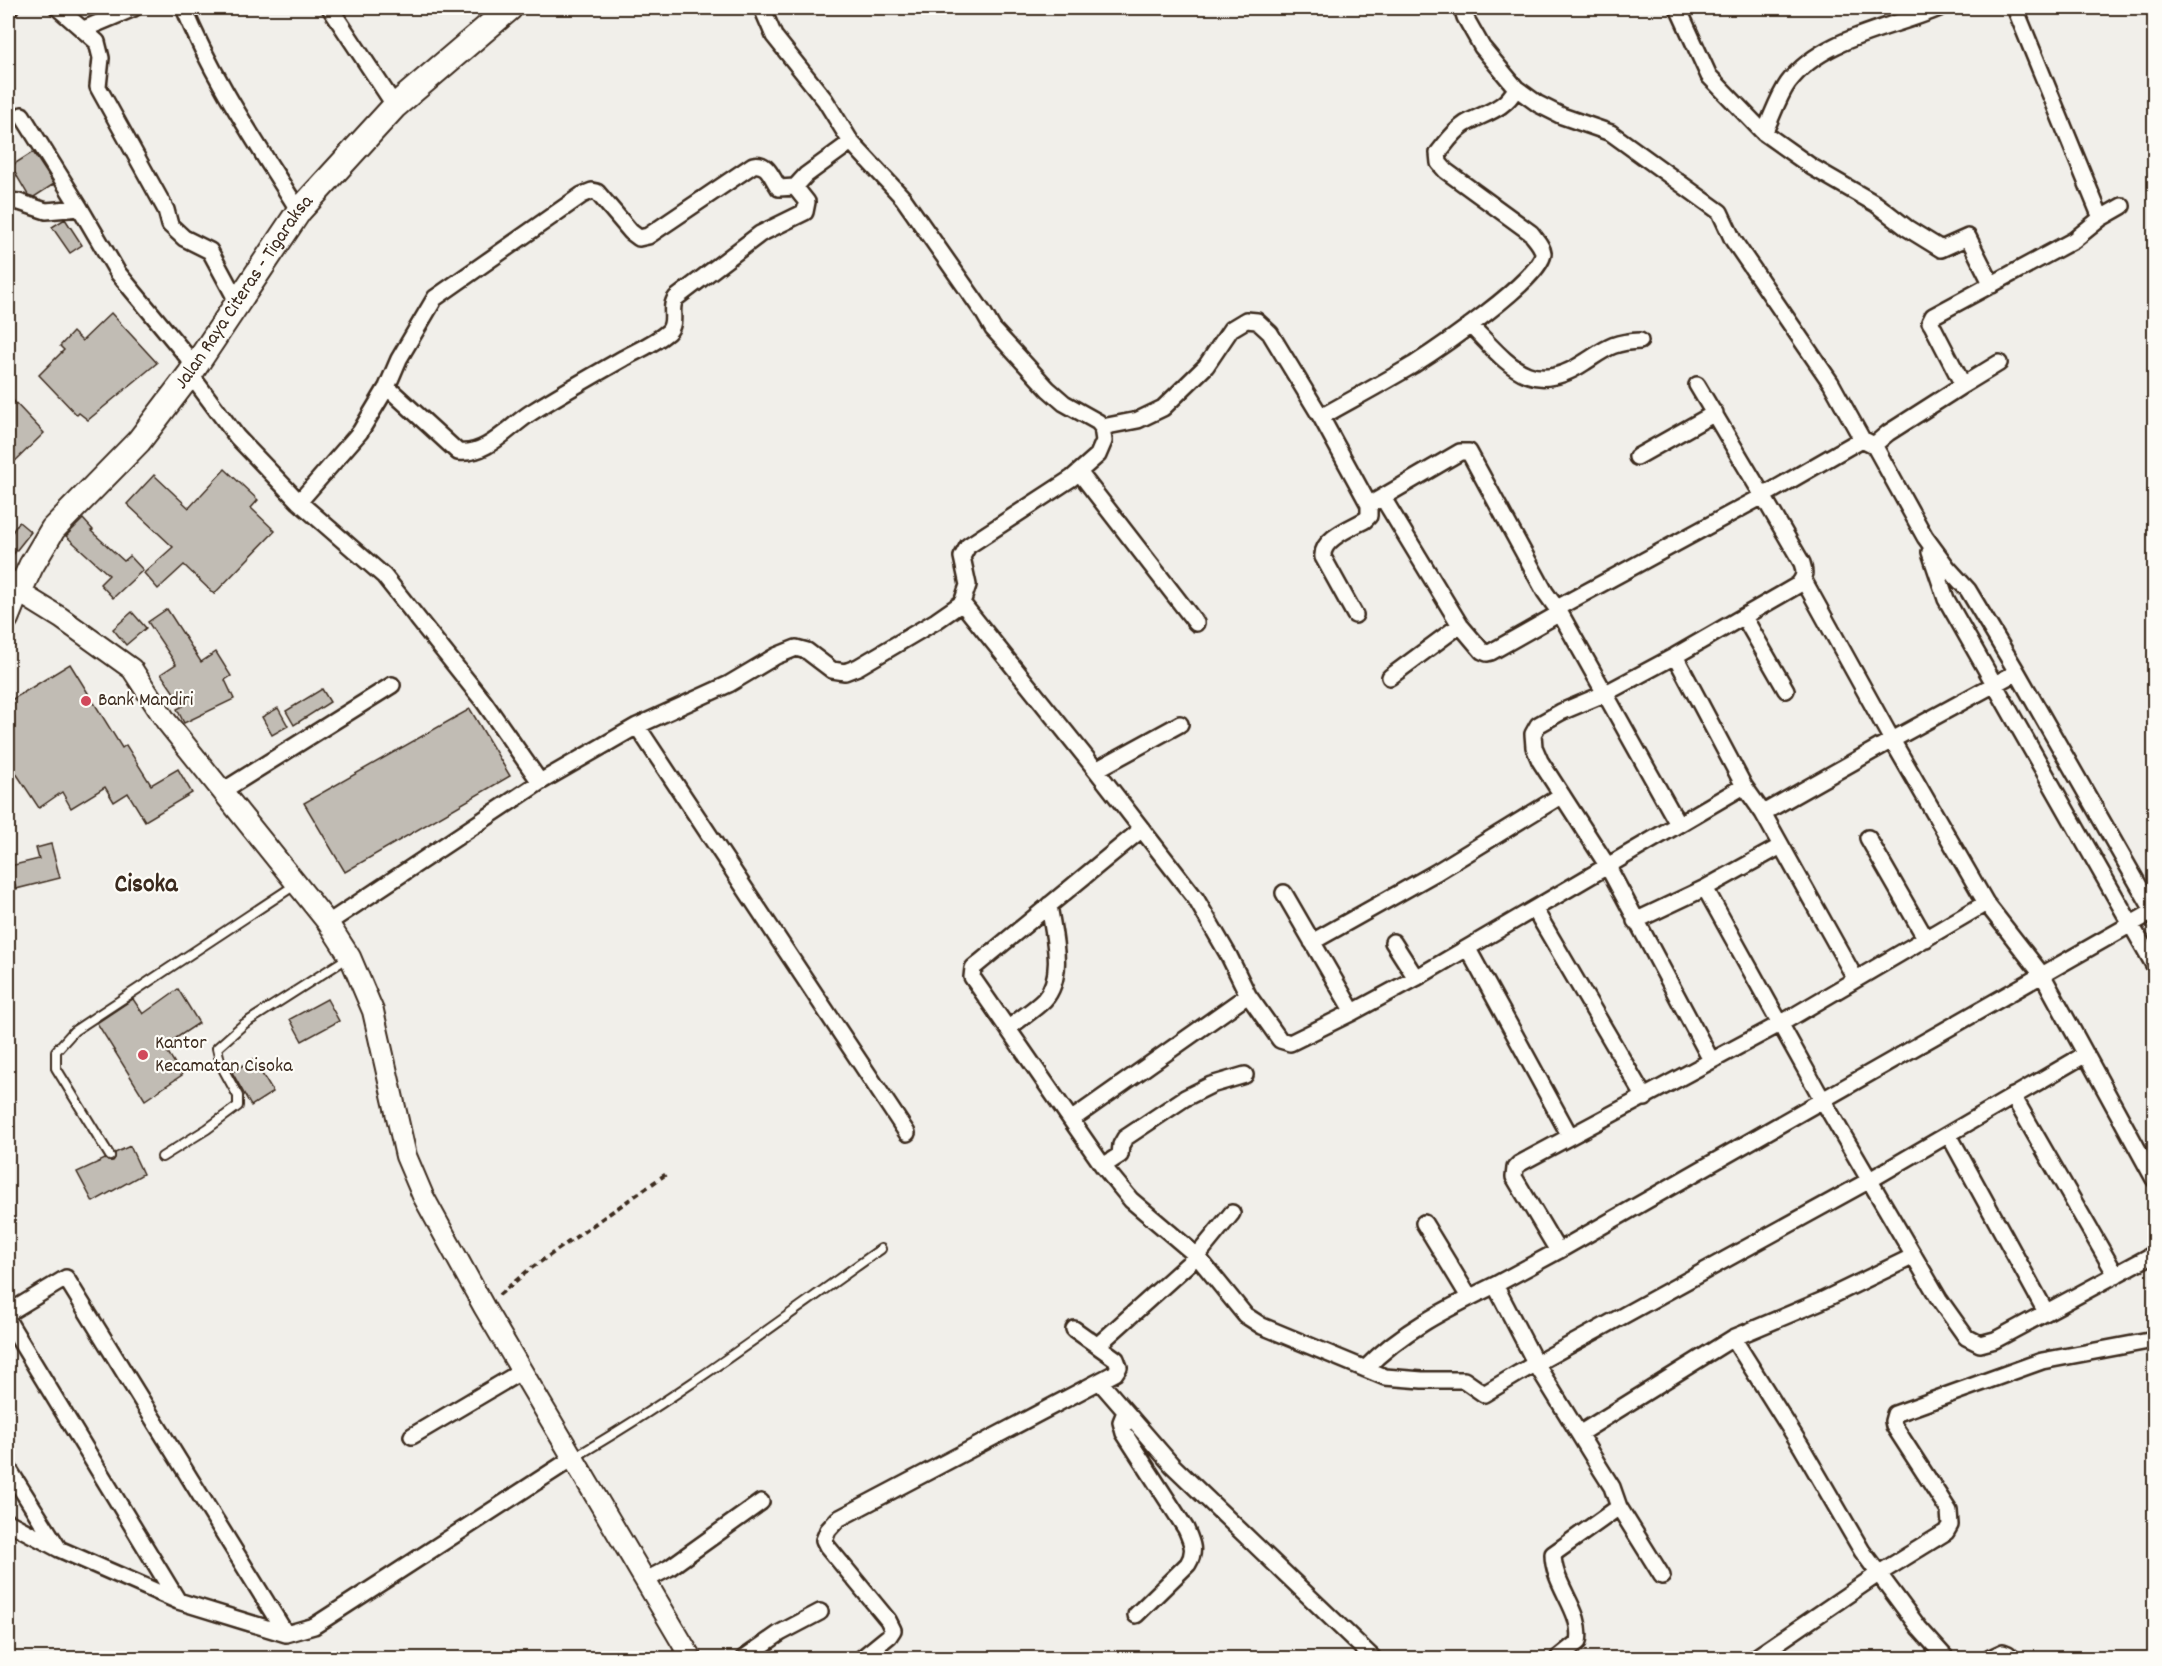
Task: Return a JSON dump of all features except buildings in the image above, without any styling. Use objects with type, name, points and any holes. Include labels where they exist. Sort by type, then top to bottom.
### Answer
[{"type":"main road","name":"Jalan Raya Citeras - Tigaraksa","points":[[13,587],[30,566],[53,529],[139,441],[193,370],[299,211],[395,106],[510,8]]},
{"type":"street","points":[[58,8],[97,42],[101,58],[98,87],[166,210],[170,225],[184,238],[210,251],[237,302]]},
{"type":"street","points":[[84,29],[134,8]]},
{"type":"street","points":[[184,8],[193,31],[225,93],[299,211]]},
{"type":"street","points":[[330,8],[395,106]]},
{"type":"street","points":[[328,923],[540,782],[637,726],[729,684],[777,656],[796,648],[807,651],[832,670],[844,672],[858,667],[936,621],[962,603],[969,585],[962,557],[968,546],[1079,472],[1098,455],[1104,441],[1102,427],[1093,418],[1064,403],[993,329],[903,198],[851,142],[825,100],[774,36],[762,8]]},
{"type":"street","points":[[1365,1369],[1380,1353],[1409,1331],[1558,1251],[2154,911],[1968,590],[1947,567],[1925,537],[1831,383],[1733,240],[1720,212],[1611,133],[1538,105],[1516,88],[1482,47],[1462,8]]},
{"type":"street","points":[[1678,8],[1709,76],[1764,133],[1812,167],[1876,204],[1907,228],[1941,249],[1968,237],[1992,285]]},
{"type":"street","points":[[1764,133],[1788,84],[1821,52],[1890,24],[1918,17],[1939,8]]},
{"type":"street","points":[[2015,8],[2077,154],[2101,218]]},
{"type":"street","points":[[1321,417],[1413,365],[1470,325],[1522,283],[1540,262],[1543,253],[1531,233],[1446,171],[1439,163],[1438,153],[1463,125],[1499,108],[1512,97],[1516,88]]},
{"type":"street","points":[[22,115],[118,273],[193,370],[237,437],[299,502],[384,576],[484,702],[540,782]]},
{"type":"street","points":[[299,502],[360,432],[435,298],[480,269],[535,227],[587,192],[592,191],[601,195],[631,232],[639,238],[648,236],[753,165],[765,166],[779,188],[795,187],[851,142]]},
{"type":"street","points":[[387,387],[458,452],[468,453],[485,447],[531,412],[668,332],[672,325],[671,307],[676,298],[760,234],[805,212],[807,202],[795,187]]},
{"type":"street","points":[[8,201],[19,202],[46,211],[80,208]]},
{"type":"street","points":[[1963,385],[1931,319],[1936,314],[2074,240],[2101,218],[2122,206]]},
{"type":"street","points":[[1102,427],[1138,420],[1163,408],[1206,366],[1231,328],[1246,320],[1257,321],[1270,333],[1321,417],[1460,625],[1478,648],[1486,653],[1763,496],[1888,433],[1999,363]]},
{"type":"street","points":[[1470,325],[1505,360],[1530,377],[1550,379],[1571,372],[1613,344],[1640,341]]},
{"type":"street","points":[[1696,386],[1715,413],[1802,563],[1805,572],[1803,579],[1798,585],[1675,656],[1604,694],[1561,712],[1538,725],[1533,734],[1534,747],[1540,761],[1606,865],[1712,1060]]},
{"type":"street","points":[[1637,456],[1715,413]]},
{"type":"street","points":[[1355,615],[1323,557],[1323,550],[1328,543],[1365,520],[1376,501],[1460,452],[1468,452],[1678,824]]},
{"type":"street","points":[[1079,472],[1196,623]]},
{"type":"street","points":[[1925,537],[1946,599],[2154,965]]},
{"type":"street","points":[[1803,579],[1986,903],[2043,976],[2154,1179]]},
{"type":"street","points":[[8,619],[13,587],[132,669],[166,721],[220,792],[328,923],[351,957],[373,1011],[406,1156],[423,1196],[484,1307],[691,1659]]},
{"type":"street","points":[[962,603],[1196,899],[1229,956],[1248,995],[1280,1040],[1290,1043],[1353,1012],[1468,949],[1606,865],[1744,786]]},
{"type":"street","points":[[1744,617],[1786,690]]},
{"type":"street","points":[[1390,676],[1460,625]]},
{"type":"street","points":[[1675,656],[1744,786],[1763,813],[1855,978]]},
{"type":"street","points":[[1763,813],[2017,672]]},
{"type":"street","points":[[220,792],[392,685]]},
{"type":"street","points":[[1096,770],[1180,724]]},
{"type":"street","points":[[637,726],[907,1133]]},
{"type":"street","points":[[1312,942],[1435,873],[1562,795]]},
{"type":"street","points":[[1142,829],[973,968],[972,978],[1103,1166],[1131,1200],[1197,1256],[1245,1315],[1262,1326],[1386,1377],[1464,1380],[1484,1394],[1870,1180],[2086,1054]]},
{"type":"street","points":[[1868,838],[1926,939]]},
{"type":"street","points":[[1635,921],[1705,888],[1781,846]]},
{"type":"street","points":[[1705,888],[1822,1099],[1939,1299],[1966,1337],[1973,1342],[1987,1343],[2154,1254]]},
{"type":"street","points":[[1284,893],[1353,1012]]},
{"type":"street","points":[[1558,1251],[1525,1199],[1513,1173],[1519,1164],[1780,1024],[1986,903]]},
{"type":"street","points":[[1008,1029],[1044,999],[1052,988],[1055,951],[1049,905]]},
{"type":"street","points":[[1535,910],[1645,1098]]},
{"type":"street","points":[[1393,942],[1416,978]]},
{"type":"street","points":[[1468,949],[1570,1136]]},
{"type":"street","points":[[1071,1120],[1248,995]]},
{"type":"street","points":[[1103,1166],[1120,1155],[1121,1145],[1125,1138],[1165,1110],[1211,1085],[1245,1075]]},
{"type":"street","points":[[2013,1096],[2116,1275]]},
{"type":"street","points":[[1948,1135],[2046,1312]]},
{"type":"street","points":[[1098,1346],[1197,1256],[1232,1213]]},
{"type":"street","points":[[1424,1223],[1469,1297]]},
{"type":"street","points":[[1579,1434],[1733,1338],[1914,1256]]},
{"type":"street","points":[[8,1313],[66,1278],[286,1634]]},
{"type":"street","points":[[1495,1284],[1536,1364],[1612,1487],[1619,1508],[1662,1576]]},
{"type":"street","points":[[8,1321],[178,1601]]},
{"type":"street","points":[[862,1659],[893,1630],[888,1620],[827,1546],[825,1536],[828,1530],[838,1519],[1115,1373],[1119,1367],[1116,1359],[1074,1329]]},
{"type":"street","points":[[1733,1338],[1801,1446],[1862,1551],[1919,1628],[1946,1659]]},
{"type":"street","points":[[1755,1659],[1878,1574],[1946,1532],[1951,1519],[1949,1511],[1894,1426],[1895,1414],[2042,1361],[2154,1340]]},
{"type":"street","points":[[412,1436],[522,1371]]},
{"type":"street","points":[[1100,1382],[1172,1465],[1373,1659]]},
{"type":"street","points":[[1125,1412],[1121,1422],[1124,1433],[1186,1529],[1193,1550],[1193,1556],[1188,1564],[1136,1615]]},
{"type":"street","points":[[8,1522],[59,1549],[178,1601],[286,1634],[314,1626],[573,1458]]},
{"type":"street","points":[[8,1468],[59,1549]]},
{"type":"street","points":[[646,1580],[669,1568],[760,1502]]},
{"type":"street","points":[[1558,1659],[1578,1642],[1580,1631],[1557,1577],[1553,1554],[1619,1508]]},
{"type":"street","points":[[744,1659],[780,1633],[820,1611]]},
{"type":"street","points":[[1990,1659],[2001,1652],[2008,1654],[2012,1659]]},
{"type":"lane","points":[[110,1156],[56,1068],[56,1051],[74,1030],[296,884]]},
{"type":"lane","points":[[162,1157],[207,1129],[238,1106],[238,1096],[220,1065],[217,1048],[244,1024],[351,957]]},
{"type":"lane","points":[[573,1458],[625,1428],[881,1248]]},
{"type":"path","points":[[484,1307],[530,1269],[669,1172]]},
{"type":"place","name":"Bank Mandiri","points":[[86,701]]},
{"type":"place","name":"Kantor Kecamatan Cisoka","points":[[143,1055]]},
{"type":"district","name":"Cisoka","points":[[146,885]]}]
